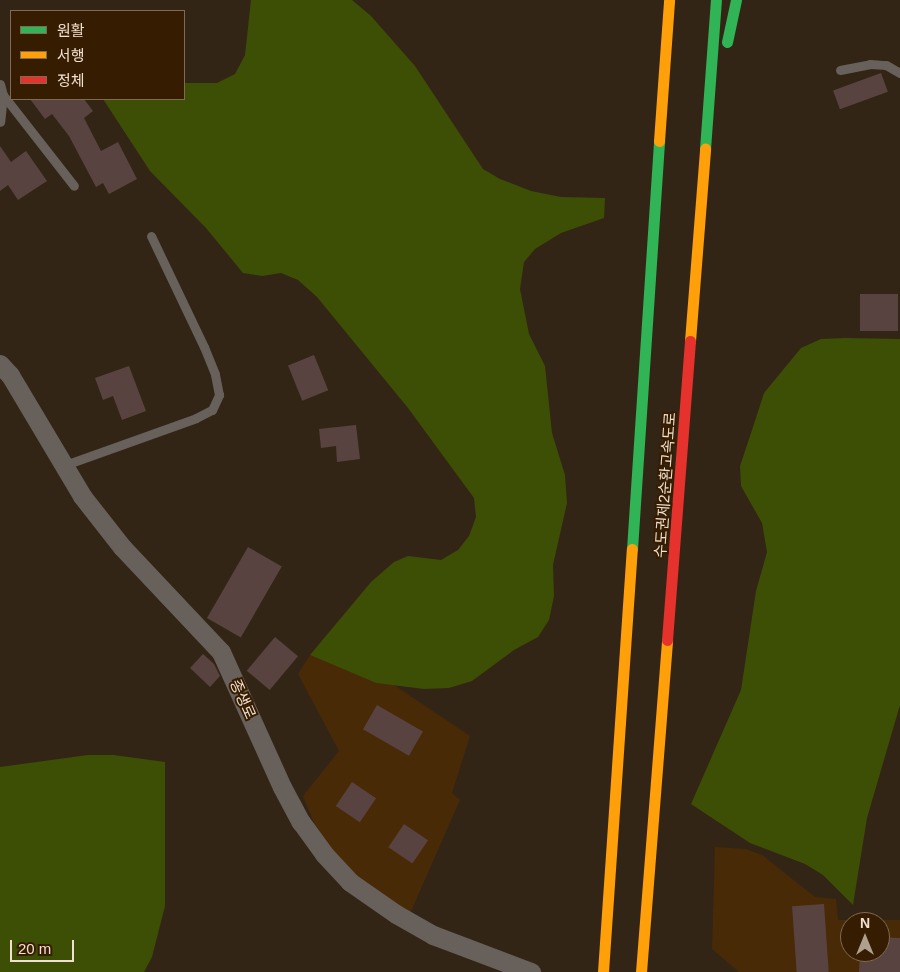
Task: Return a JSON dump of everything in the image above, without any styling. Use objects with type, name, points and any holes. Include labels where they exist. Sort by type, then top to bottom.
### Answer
[{"type":"highway","name":"수도권제2순환고속도로","points":[[603,972],[669,0]]},
{"type":"highway","name":"수도권제2순환고속도로","points":[[641,972],[672,595],[703,146],[716,0]]},
{"type":"highway","points":[[703,146],[736,0]]},
{"type":"street","name":"종생로","points":[[0,364],[10,375],[82,496],[122,546],[220,652],[282,788],[301,822],[331,861],[350,882],[396,914],[433,935],[503,967],[531,972]]},
{"type":"lane","points":[[840,70],[870,64],[886,65],[900,73]]},
{"type":"lane","points":[[0,84],[4,94],[74,186]]},
{"type":"lane","points":[[0,122],[4,94]]},
{"type":"lane","points":[[64,466],[196,418],[212,410],[219,395],[215,374],[208,356],[150,236]]},
{"type":"shaded area","points":[[310,655],[376,683],[394,685],[470,736],[452,793],[460,800],[408,918],[361,888],[318,833],[303,796],[339,751],[298,674]]},
{"type":"shaded area","points":[[715,847],[746,849],[762,855],[815,897],[836,899],[838,920],[840,920],[840,962],[890,962],[890,920],[900,920],[900,972],[739,972],[712,949]]},
{"type":"green space","points":[[251,0],[352,0],[371,16],[415,66],[483,169],[500,179],[531,191],[561,197],[605,198],[604,218],[561,233],[535,249],[524,262],[520,289],[529,334],[545,366],[552,433],[565,475],[567,503],[553,565],[554,596],[549,620],[538,637],[514,650],[472,681],[449,688],[424,689],[376,683],[310,655],[371,582],[394,562],[408,556],[441,560],[458,550],[469,536],[476,517],[474,498],[408,408],[317,297],[298,280],[281,273],[262,276],[243,273],[206,228],[150,171],[104,100],[185,100],[185,83],[217,83],[235,74],[245,55]]},
{"type":"green space","points":[[821,339],[900,339],[900,705],[867,818],[853,905],[823,875],[805,864],[750,843],[691,804],[741,690],[756,591],[767,552],[762,523],[741,486],[740,466],[764,393],[801,348]]},
{"type":"green space","points":[[88,755],[114,755],[165,762],[165,906],[152,957],[144,972],[0,972],[0,767]]},
{"type":"building","points":[[881,73],[888,92],[840,109],[833,90]]},
{"type":"building","points":[[31,100],[85,100],[93,111],[84,118],[101,151],[118,142],[137,179],[109,194],[103,183],[96,187],[69,136],[52,114],[45,119]]},
{"type":"building","points":[[0,146],[11,162],[26,151],[47,181],[18,200],[8,185],[0,191]]},
{"type":"building","points":[[860,294],[898,294],[898,331],[860,331]]},
{"type":"building","points":[[314,355],[328,390],[302,401],[288,365]]},
{"type":"building","points":[[129,366],[146,411],[122,420],[113,396],[103,400],[95,378]]},
{"type":"building","points":[[356,425],[360,459],[337,462],[336,446],[321,448],[319,429]]},
{"type":"building","points":[[248,547],[282,566],[241,638],[207,618]]},
{"type":"building","points":[[275,637],[298,656],[270,690],[247,671]]},
{"type":"building","points":[[203,654],[214,664],[220,676],[210,687],[190,668]]},
{"type":"building","points":[[377,705],[423,732],[409,756],[363,729]]},
{"type":"building","points":[[352,782],[376,798],[360,822],[336,806]]},
{"type":"building","points":[[404,824],[428,840],[412,863],[388,847]]},
{"type":"building","points":[[824,904],[829,972],[797,972],[792,906]]},
{"type":"building","points":[[890,938],[900,938],[900,972],[859,972],[860,962],[890,962]]},
{"type":"traffic: fast","points":[[705,149],[716,0]]},
{"type":"traffic: fast","points":[[727,42],[736,0]]},
{"type":"traffic: fast","points":[[632,549],[659,141]]},
{"type":"traffic: slow","points":[[659,141],[669,0]]},
{"type":"traffic: slow","points":[[690,341],[705,149]]},
{"type":"traffic: slow","points":[[603,972],[632,549]]},
{"type":"traffic: slow","points":[[641,972],[667,640]]},
{"type":"traffic: jam","points":[[667,640],[690,341]]}]
